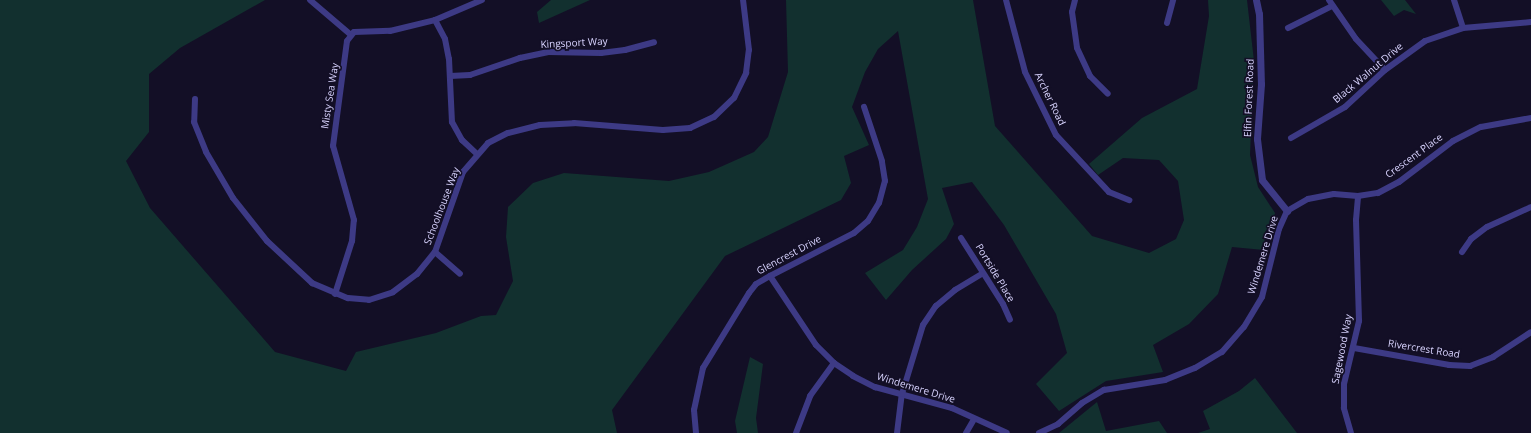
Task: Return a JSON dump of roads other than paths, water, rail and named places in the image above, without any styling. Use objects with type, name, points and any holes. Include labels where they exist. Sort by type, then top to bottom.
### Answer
[{"type":"street","points":[[310,0],[351,35],[354,32],[390,31],[435,20],[482,0]]},
{"type":"street","name":"Schoolhouse Way","points":[[195,99],[194,122],[206,152],[242,212],[266,241],[312,283],[335,294],[368,300],[393,292],[417,274],[435,252],[463,172],[488,143],[508,133],[540,125],[574,123],[663,130],[690,128],[714,118],[734,98],[746,73],[749,50],[743,0]]},
{"type":"street","name":"Archer Road","points":[[1006,0],[1025,72],[1056,135],[1109,192],[1129,200]]},
{"type":"street","points":[[1075,0],[1072,12],[1078,48],[1090,76],[1108,94]]},
{"type":"street","points":[[1167,23],[1173,0]]},
{"type":"street","name":"Elfin Forest Road","points":[[1256,0],[1259,14],[1261,84],[1257,139],[1262,180],[1287,211]]},
{"type":"street","points":[[1454,0],[1463,28]]},
{"type":"street","points":[[1288,28],[1330,3],[1356,39],[1385,70]]},
{"type":"street","points":[[435,20],[445,40],[450,76],[452,122],[462,140],[477,154]]},
{"type":"street","name":"Black Walnut Drive","points":[[1291,138],[1345,107],[1385,70],[1426,41],[1463,28],[1531,22]]},
{"type":"street","name":"Misty Sea Way","points":[[335,294],[352,240],[354,220],[333,146],[347,41],[351,35]]},
{"type":"street","name":"Kingsport Way","points":[[450,76],[470,75],[520,58],[548,52],[601,53],[624,50],[654,42]]},
{"type":"street","name":"Glencrest Drive","points":[[696,433],[694,410],[703,368],[756,284],[854,233],[868,221],[879,203],[885,181],[882,161],[864,107]]},
{"type":"street","name":"Crescent Place","points":[[1287,211],[1308,198],[1334,194],[1358,196],[1378,193],[1399,182],[1453,141],[1481,127],[1531,118]]},
{"type":"street","name":"Sagewood Way","points":[[1352,433],[1344,408],[1344,384],[1354,348],[1359,321],[1356,220],[1358,196]]},
{"type":"street","points":[[1462,252],[1471,239],[1487,227],[1531,207]]},
{"type":"street","name":"Windemere Drive","points":[[1039,433],[1058,424],[1082,403],[1104,390],[1165,380],[1196,368],[1222,352],[1244,327],[1262,297],[1279,229],[1287,211]]},
{"type":"street","name":"Portside Place","points":[[961,238],[982,274],[1003,304],[1010,320]]},
{"type":"street","points":[[435,252],[460,274]]},
{"type":"street","points":[[897,433],[902,394],[923,325],[936,306],[955,290],[982,274]]},
{"type":"street","name":"Windemere Drive","points":[[770,276],[798,321],[816,345],[834,364],[875,387],[952,408],[1007,433]]},
{"type":"street","name":"Rivercrest Road","points":[[1354,348],[1449,365],[1470,366],[1493,357],[1531,332]]},
{"type":"street","points":[[796,433],[810,396],[834,364]]},
{"type":"street","points":[[966,433],[974,418]]}]
